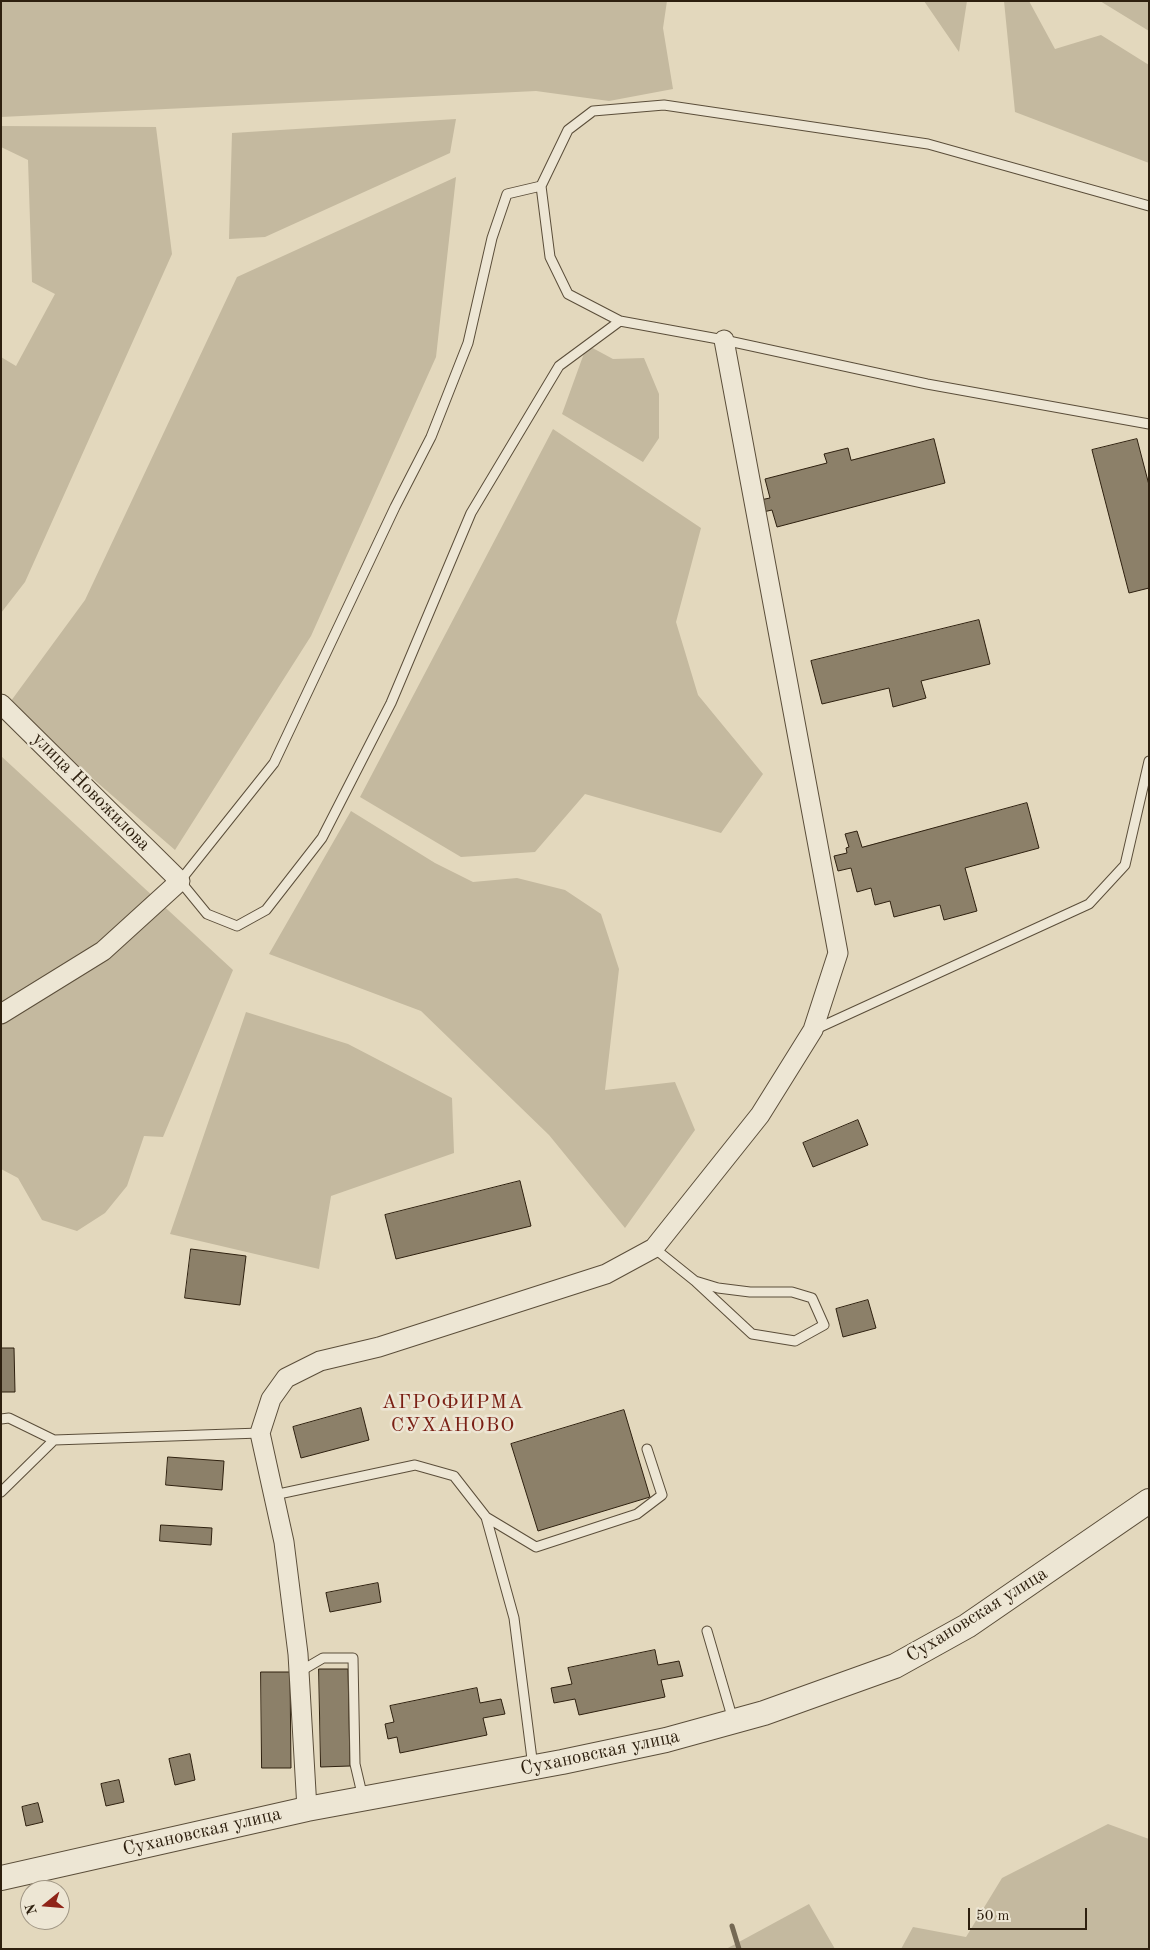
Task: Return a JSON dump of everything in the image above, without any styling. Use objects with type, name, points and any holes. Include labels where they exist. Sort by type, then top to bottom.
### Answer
[{"type":"street","points":[[306,1809],[299,1672],[284,1542],[260,1434],[271,1399],[286,1378],[320,1362],[379,1347],[606,1274],[654,1248],[760,1114],[813,1030],[838,952],[724,340]]},
{"type":"street","name":"улица Новожилова","points":[[1,704],[180,881]]},
{"type":"street","points":[[1,1014],[103,951],[180,881]]},
{"type":"street","name":"Сухановская улица","points":[[1,1878],[306,1809],[533,1768],[666,1740],[764,1713],[895,1666],[966,1626],[1149,1501]]},
{"type":"lane","points":[[1149,206],[928,144],[664,105],[593,111],[568,130],[541,186],[550,257],[568,294],[620,321],[724,340],[926,384],[1149,424]]},
{"type":"lane","points":[[541,186],[507,194],[492,238],[468,343],[431,437],[395,508],[274,763],[180,881],[207,914],[237,926],[266,910],[322,838],[391,703],[471,513],[559,366],[620,321]]},
{"type":"lane","points":[[813,1030],[1089,904],[1125,865],[1149,761]]},
{"type":"lane","points":[[654,1248],[695,1281],[752,1334],[795,1341],[824,1325],[812,1298],[792,1292],[750,1292],[718,1288],[695,1281]]},
{"type":"lane","points":[[1,1418],[9,1418],[54,1440],[260,1434]]},
{"type":"lane","points":[[1,1492],[54,1440]]},
{"type":"lane","points":[[274,1495],[415,1465],[454,1476],[486,1517],[536,1547],[637,1514],[662,1495],[648,1449]]},
{"type":"lane","points":[[486,1517],[514,1618],[533,1768]]},
{"type":"lane","points":[[708,1631],[733,1722]]},
{"type":"lane","points":[[299,1672],[323,1658],[353,1658],[355,1764],[363,1799]]},
{"type":"shaded area","points":[[1,1],[667,1],[663,28],[673,89],[609,101],[536,91],[1,117]]},
{"type":"shaded area","points":[[924,1],[967,1],[959,52]]},
{"type":"shaded area","points":[[1004,1],[1029,1],[1055,49],[1101,35],[1149,65],[1149,163],[1015,112]]},
{"type":"shaded area","points":[[1100,1],[1149,1],[1149,31]]},
{"type":"shaded area","points":[[456,119],[450,153],[265,237],[229,239],[232,133]]},
{"type":"shaded area","points":[[1,126],[156,127],[172,254],[25,582],[1,613],[1,357],[16,366],[55,294],[32,282],[28,160],[1,147]]},
{"type":"shaded area","points":[[456,177],[436,357],[311,636],[175,850],[8,705],[85,600],[237,277]]},
{"type":"shaded area","points":[[587,345],[613,359],[644,358],[659,394],[659,438],[643,462],[562,414]]},
{"type":"shaded area","points":[[553,429],[701,528],[676,622],[698,695],[763,774],[721,833],[585,794],[535,852],[461,857],[360,797]]},
{"type":"shaded area","points":[[1,756],[233,970],[163,1137],[144,1136],[127,1186],[105,1213],[77,1231],[42,1220],[18,1178],[1,1169]]},
{"type":"shaded area","points":[[351,811],[435,863],[473,882],[517,878],[565,890],[601,914],[619,969],[605,1090],[675,1082],[695,1130],[625,1228],[549,1135],[421,1011],[269,954]]},
{"type":"shaded area","points":[[246,1012],[348,1044],[452,1098],[454,1153],[331,1196],[319,1269],[170,1234]]},
{"type":"shaded area","points":[[1108,1824],[1149,1839],[1149,1949],[901,1949],[913,1927],[966,1937],[1002,1878]]},
{"type":"shaded area","points":[[809,1904],[835,1949],[726,1949]]},
{"type":"building","points":[[934,439],[945,483],[777,527],[772,510],[763,512],[760,500],[770,498],[765,479],[827,463],[824,454],[848,448],[851,460]]},
{"type":"building","points":[[1137,439],[1149,485],[1149,588],[1129,593],[1092,450]]},
{"type":"building","points":[[979,620],[990,664],[921,681],[926,698],[893,707],[889,688],[822,704],[811,661]]},
{"type":"building","points":[[1027,803],[1039,848],[965,868],[977,911],[944,920],[940,905],[894,917],[890,901],[875,905],[871,888],[857,892],[851,868],[838,871],[834,856],[847,853],[846,848],[849,847],[845,834],[857,831],[862,847]]},
{"type":"building","points":[[858,1120],[868,1145],[813,1167],[803,1143]]},
{"type":"building","points":[[520,1181],[531,1226],[396,1259],[385,1215]]},
{"type":"building","points":[[191,1249],[246,1256],[240,1305],[185,1298]]},
{"type":"building","points":[[868,1300],[876,1328],[843,1337],[836,1309]]},
{"type":"building","points":[[1,1348],[14,1348],[15,1392],[1,1392]]},
{"type":"building","points":[[361,1408],[369,1440],[301,1458],[293,1427]]},
{"type":"building","points":[[624,1410],[650,1497],[538,1531],[511,1444]]},
{"type":"building","points":[[168,1457],[224,1461],[222,1490],[166,1485]]},
{"type":"building","points":[[161,1525],[212,1528],[211,1545],[160,1541]]},
{"type":"building","points":[[378,1583],[381,1602],[330,1612],[326,1593]]},
{"type":"building","points":[[655,1650],[658,1665],[679,1661],[683,1676],[661,1680],[665,1697],[579,1715],[575,1699],[554,1703],[551,1688],[572,1684],[568,1668]]},
{"type":"building","points":[[319,1669],[348,1669],[350,1766],[321,1767]]},
{"type":"building","points":[[261,1672],[290,1672],[291,1768],[262,1768]]},
{"type":"building","points":[[477,1688],[480,1703],[501,1699],[505,1714],[483,1718],[487,1735],[400,1753],[397,1737],[388,1739],[385,1724],[394,1722],[390,1706]]},
{"type":"building","points":[[190,1754],[195,1780],[175,1785],[169,1759]]},
{"type":"building","points":[[119,1780],[124,1802],[106,1806],[101,1784]]},
{"type":"building","points":[[38,1803],[43,1822],[26,1826],[22,1807]]},
{"type":"waterway","points":[[732,1926],[739,1949]]},
{"type":"district","name":"АГРОФИРМА СУХАНОВО","points":[[453,1414]]}]
